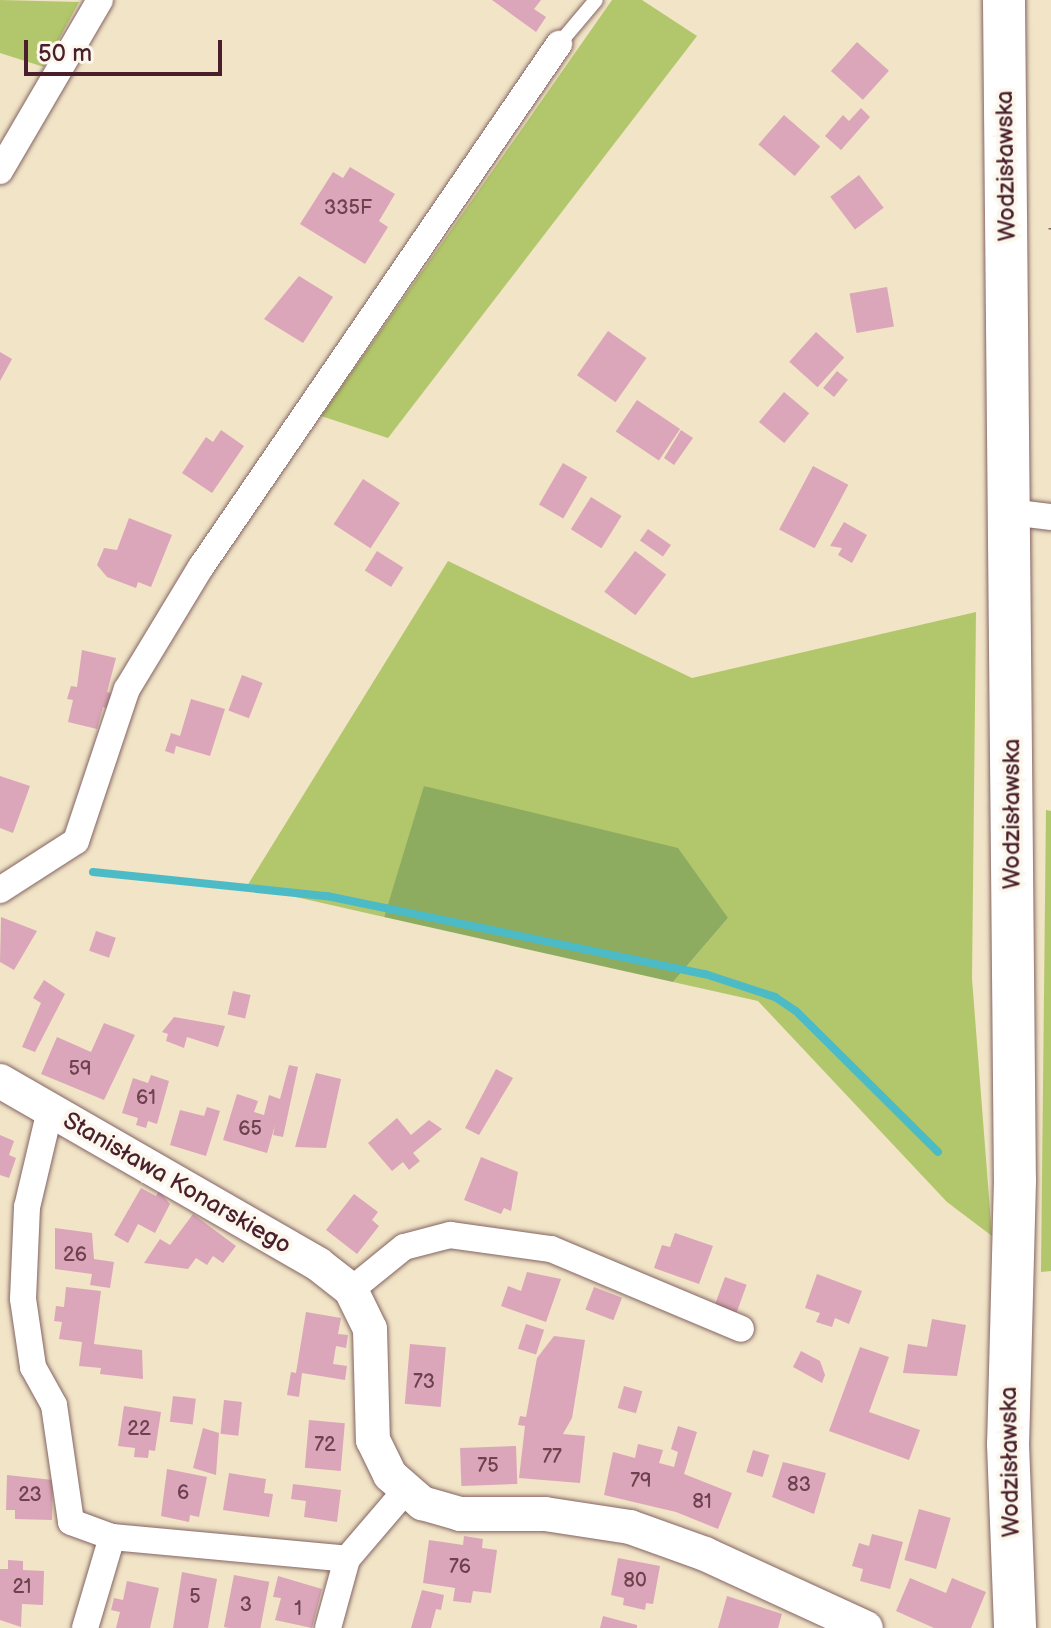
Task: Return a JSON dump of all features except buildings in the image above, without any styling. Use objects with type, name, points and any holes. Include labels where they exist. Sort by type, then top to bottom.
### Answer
[{"type":"main road","name":"Wodzisławska","points":[[1004,0],[1015,1180],[1008,1444],[1015,1628]]},
{"type":"street","points":[[0,171],[100,0]]},
{"type":"street","points":[[0,890],[76,841],[127,689],[201,567],[559,44]]},
{"type":"street","points":[[1010,512],[1051,517]]},
{"type":"street","name":"Stanisława Konarskiego","points":[[0,1081],[318,1264],[351,1290],[370,1329],[373,1440],[379,1459],[405,1491],[422,1503],[460,1514],[545,1514],[643,1531],[866,1628]]},
{"type":"street","points":[[50,1110],[27,1207],[25,1313],[33,1367],[54,1405],[71,1522],[112,1537],[347,1559]]},
{"type":"street","points":[[351,1290],[404,1247],[450,1235],[551,1249],[741,1329]]},
{"type":"street","points":[[328,1628],[347,1559],[405,1491]]},
{"type":"street","points":[[85,1628],[112,1537]]},
{"type":"lane","points":[[559,44],[596,0]]},
{"type":"green space","points":[[0,0],[79,2],[44,67],[0,53]]},
{"type":"green space","points":[[612,0],[642,0],[697,36],[388,438],[321,416]]},
{"type":"green space","points":[[448,561],[692,678],[976,612],[972,979],[992,1236],[947,1202],[758,1001],[673,982],[728,918],[425,786],[384,917],[247,886]]},
{"type":"green space","points":[[424,786],[678,848],[728,918],[673,982],[384,917]]},
{"type":"green space","points":[[1046,810],[1051,811],[1051,1271],[1041,1272]]},
{"type":"waterway","points":[[93,872],[327,896],[705,974],[775,997],[796,1011],[938,1152]]}]
